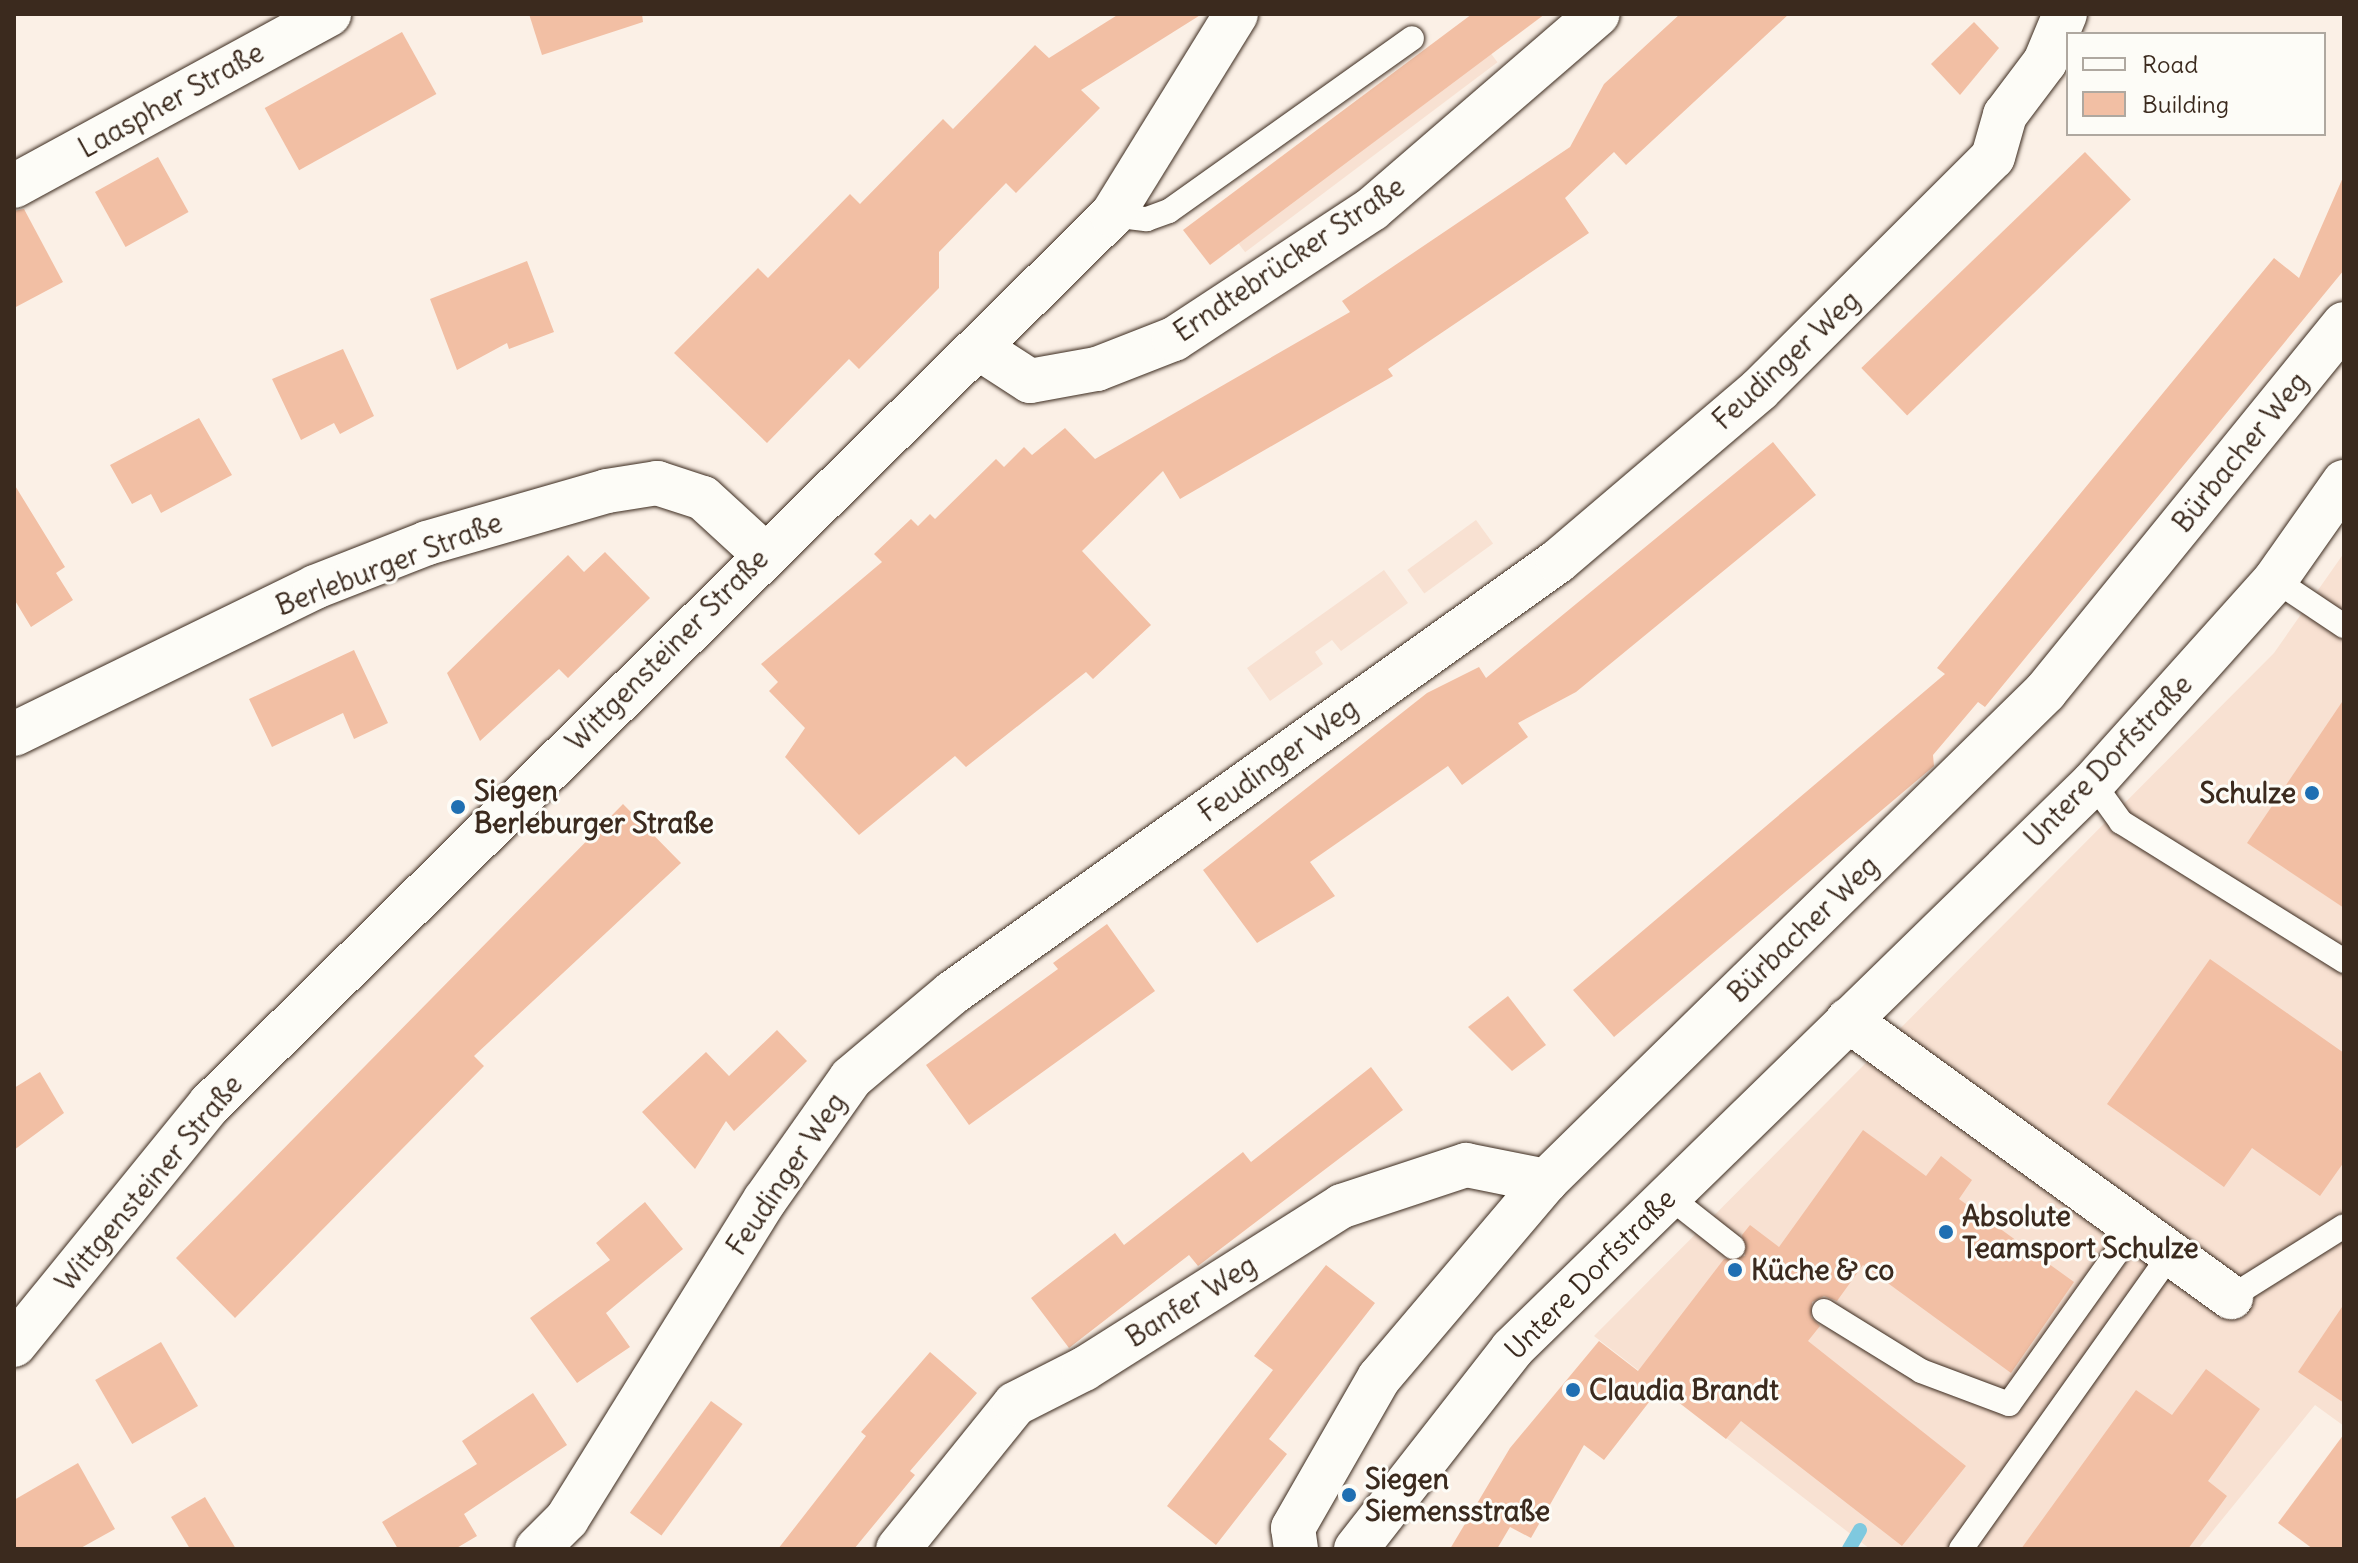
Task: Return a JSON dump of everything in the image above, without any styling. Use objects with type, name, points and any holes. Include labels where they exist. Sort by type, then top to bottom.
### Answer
[{"type":"street","name":"Laaspher Straße","points":[[14,186],[329,14]]},
{"type":"street","name":"Wittgensteiner Straße","points":[[14,1345],[210,1104],[763,553],[982,350],[1112,215],[1236,14]]},
{"type":"street","name":"Erndtebrücker Straße","points":[[982,350],[1030,381],[1097,369],[1174,339],[1372,209],[1598,14]]},
{"type":"street","name":"Feudinger Weg","points":[[537,1549],[567,1519],[765,1200],[851,1078],[952,993],[1558,561],[1759,390],[1993,157],[2005,115],[2045,62],[2065,14]]},
{"type":"street","name":"Bürbacher Weg","points":[[1296,1549],[1293,1528],[1379,1378],[1546,1181],[2045,692],[2344,324]]},
{"type":"street","name":"Untere Dorfstraße","points":[[1356,1549],[1512,1349],[2093,783],[2275,580],[2344,482]]},
{"type":"street","name":"Berleburger Straße","points":[[14,734],[315,587],[427,543],[607,491],[657,483],[703,498],[763,553]]},
{"type":"street","points":[[1848,1020],[2231,1297]]},
{"type":"street","name":"Banfer Weg","points":[[898,1549],[1015,1404],[1084,1369],[1342,1206],[1466,1165],[1546,1181]]},
{"type":"lane","points":[[1112,215],[1147,219],[1169,211],[1412,38]]},
{"type":"lane","points":[[2275,580],[2344,626]]},
{"type":"lane","points":[[2093,783],[2121,822],[2344,961]]},
{"type":"lane","points":[[1667,1195],[1733,1247]]},
{"type":"lane","points":[[2231,1297],[2344,1226]]},
{"type":"lane","points":[[1824,1311],[1921,1371],[2009,1404],[2134,1229]]},
{"type":"lane","points":[[1961,1549],[2170,1255]]},
{"type":"shaded area","points":[[1468,23],[1497,62],[1245,252],[1216,213]]},
{"type":"shaded area","points":[[1476,520],[1493,543],[1424,593],[1407,570]]},
{"type":"shaded area","points":[[2344,553],[2344,1426],[2315,1405],[2198,1549],[1870,1549],[1594,1336],[2274,653]]},
{"type":"shaded area","points":[[1384,570],[1408,603],[1341,651],[1332,640],[1315,652],[1323,664],[1270,701],[1247,668]]},
{"type":"building","points":[[529,14],[642,14],[643,22],[542,55]]},
{"type":"building","points":[[1119,14],[1202,14],[1081,90],[1100,108],[1016,193],[1006,183],[939,252],[939,288],[859,369],[849,359],[767,443],[674,353],[758,268],[768,278],[850,194],[860,204],[943,119],[953,129],[1035,45],[1049,58]]},
{"type":"building","points":[[1472,14],[1545,14],[1210,265],[1183,230]]},
{"type":"building","points":[[1680,14],[1789,14],[1626,165],[1614,152],[1565,198],[1589,233],[1388,369],[1393,376],[1180,499],[1163,471],[1082,551],[1151,625],[1093,679],[1086,672],[966,767],[955,756],[859,835],[785,757],[805,728],[769,691],[778,682],[761,664],[882,562],[874,554],[911,519],[918,526],[930,514],[935,519],[996,459],[1004,467],[1024,447],[1032,455],[1065,428],[1095,459],[1350,312],[1342,301],[1570,147],[1604,84]]},
{"type":"building","points":[[1974,22],[1999,48],[1960,95],[1931,64]]},
{"type":"building","points":[[402,32],[436,94],[299,170],[265,108]]},
{"type":"building","points":[[2085,152],[2131,199],[1907,416],[1861,368]]},
{"type":"building","points":[[158,157],[189,212],[126,247],[95,192]]},
{"type":"building","points":[[2344,175],[2344,270],[1985,707],[1978,702],[1933,755],[1934,766],[1614,1037],[1573,990],[1945,674],[1937,668],[2274,258],[2299,278]]},
{"type":"building","points":[[24,209],[63,282],[14,308],[14,211]]},
{"type":"building","points":[[527,261],[554,332],[509,349],[507,343],[457,370],[430,299]]},
{"type":"building","points":[[343,349],[374,416],[340,434],[334,423],[301,440],[272,379]]},
{"type":"building","points":[[199,418],[232,475],[161,513],[151,494],[132,504],[110,465]]},
{"type":"building","points":[[1773,442],[1816,495],[1576,692],[1518,723],[1528,737],[1462,785],[1448,766],[1310,862],[1335,896],[1257,943],[1203,870],[1427,693],[1479,667],[1486,678]]},
{"type":"building","points":[[14,484],[65,567],[56,573],[73,600],[31,627],[14,599]]},
{"type":"building","points":[[605,552],[650,598],[568,678],[559,669],[480,741],[447,673],[568,555],[584,572]]},
{"type":"building","points":[[354,650],[388,723],[354,739],[343,713],[272,747],[249,699]]},
{"type":"building","name":"Schulze","points":[[2344,699],[2344,908],[2247,843]]},
{"type":"building","points":[[623,804],[681,863],[474,1056],[484,1066],[235,1318],[176,1258]]},
{"type":"building","points":[[1107,924],[1155,991],[969,1125],[926,1065],[1058,969],[1053,963]]},
{"type":"building","points":[[2210,959],[2344,1053],[2344,1162],[2320,1196],[2252,1148],[2224,1187],[2107,1104]]},
{"type":"building","points":[[1508,996],[1546,1045],[1512,1071],[1468,1027]]},
{"type":"building","points":[[777,1030],[807,1061],[734,1131],[726,1121],[695,1169],[642,1112],[706,1052],[729,1076]]},
{"type":"building","points":[[1371,1067],[1403,1110],[1198,1266],[1189,1255],[1069,1348],[1031,1298],[1115,1233],[1124,1245],[1243,1152],[1251,1162]]},
{"type":"building","points":[[40,1072],[64,1113],[14,1150],[14,1088]]},
{"type":"building","points":[[1863,1130],[1926,1176],[1941,1156],[1972,1180],[1959,1199],[2074,1282],[2011,1373],[1863,1265],[1837,1301],[1824,1296],[1812,1302],[1811,1317],[1820,1326],[1808,1341],[1966,1466],[1902,1546],[1741,1421],[1726,1439],[1660,1388],[1604,1460],[1584,1445],[1531,1538],[1510,1527],[1497,1549],[1450,1549],[1510,1448],[1599,1341],[1638,1371],[1724,1259],[1745,1256],[1742,1235],[1750,1225],[1779,1247]]},
{"type":"building","points":[[645,1202],[683,1249],[606,1313],[630,1347],[577,1383],[530,1318],[610,1260],[596,1243]]},
{"type":"building","points":[[1326,1265],[1375,1303],[1269,1439],[1287,1454],[1216,1545],[1167,1506],[1273,1370],[1254,1356]]},
{"type":"building","points":[[2344,1304],[2344,1403],[2298,1372]]},
{"type":"building","points":[[161,1342],[198,1406],[132,1444],[95,1380]]},
{"type":"building","points":[[930,1352],[977,1393],[910,1471],[915,1475],[854,1549],[778,1549],[866,1436],[861,1432]]},
{"type":"building","points":[[2206,1369],[2260,1409],[2208,1481],[2227,1496],[2188,1549],[2021,1549],[2136,1390],[2172,1415]]},
{"type":"building","points":[[533,1393],[567,1445],[464,1514],[477,1536],[455,1549],[398,1549],[382,1522],[477,1464],[462,1441]]},
{"type":"building","points":[[711,1401],[743,1424],[661,1536],[630,1513]]},
{"type":"building","points":[[2344,1434],[2344,1549],[2313,1549],[2278,1523]]},
{"type":"building","points":[[78,1463],[115,1529],[79,1549],[14,1549],[14,1500]]},
{"type":"building","points":[[205,1497],[236,1549],[190,1549],[171,1517]]},
{"type":"waterway","points":[[1849,1549],[1860,1530]]},
{"type":"place","name":"Schulze","points":[[2312,793]]},
{"type":"place","name":"Siegen Berleburger Straße","points":[[458,807]]},
{"type":"place","name":"Absolute Teamsport Schulze","points":[[1946,1232]]},
{"type":"place","name":"Küche & co","points":[[1735,1270]]},
{"type":"place","name":"Claudia Brandt","points":[[1573,1390]]},
{"type":"place","name":"Siegen Siemensstraße","points":[[1349,1495]]}]
